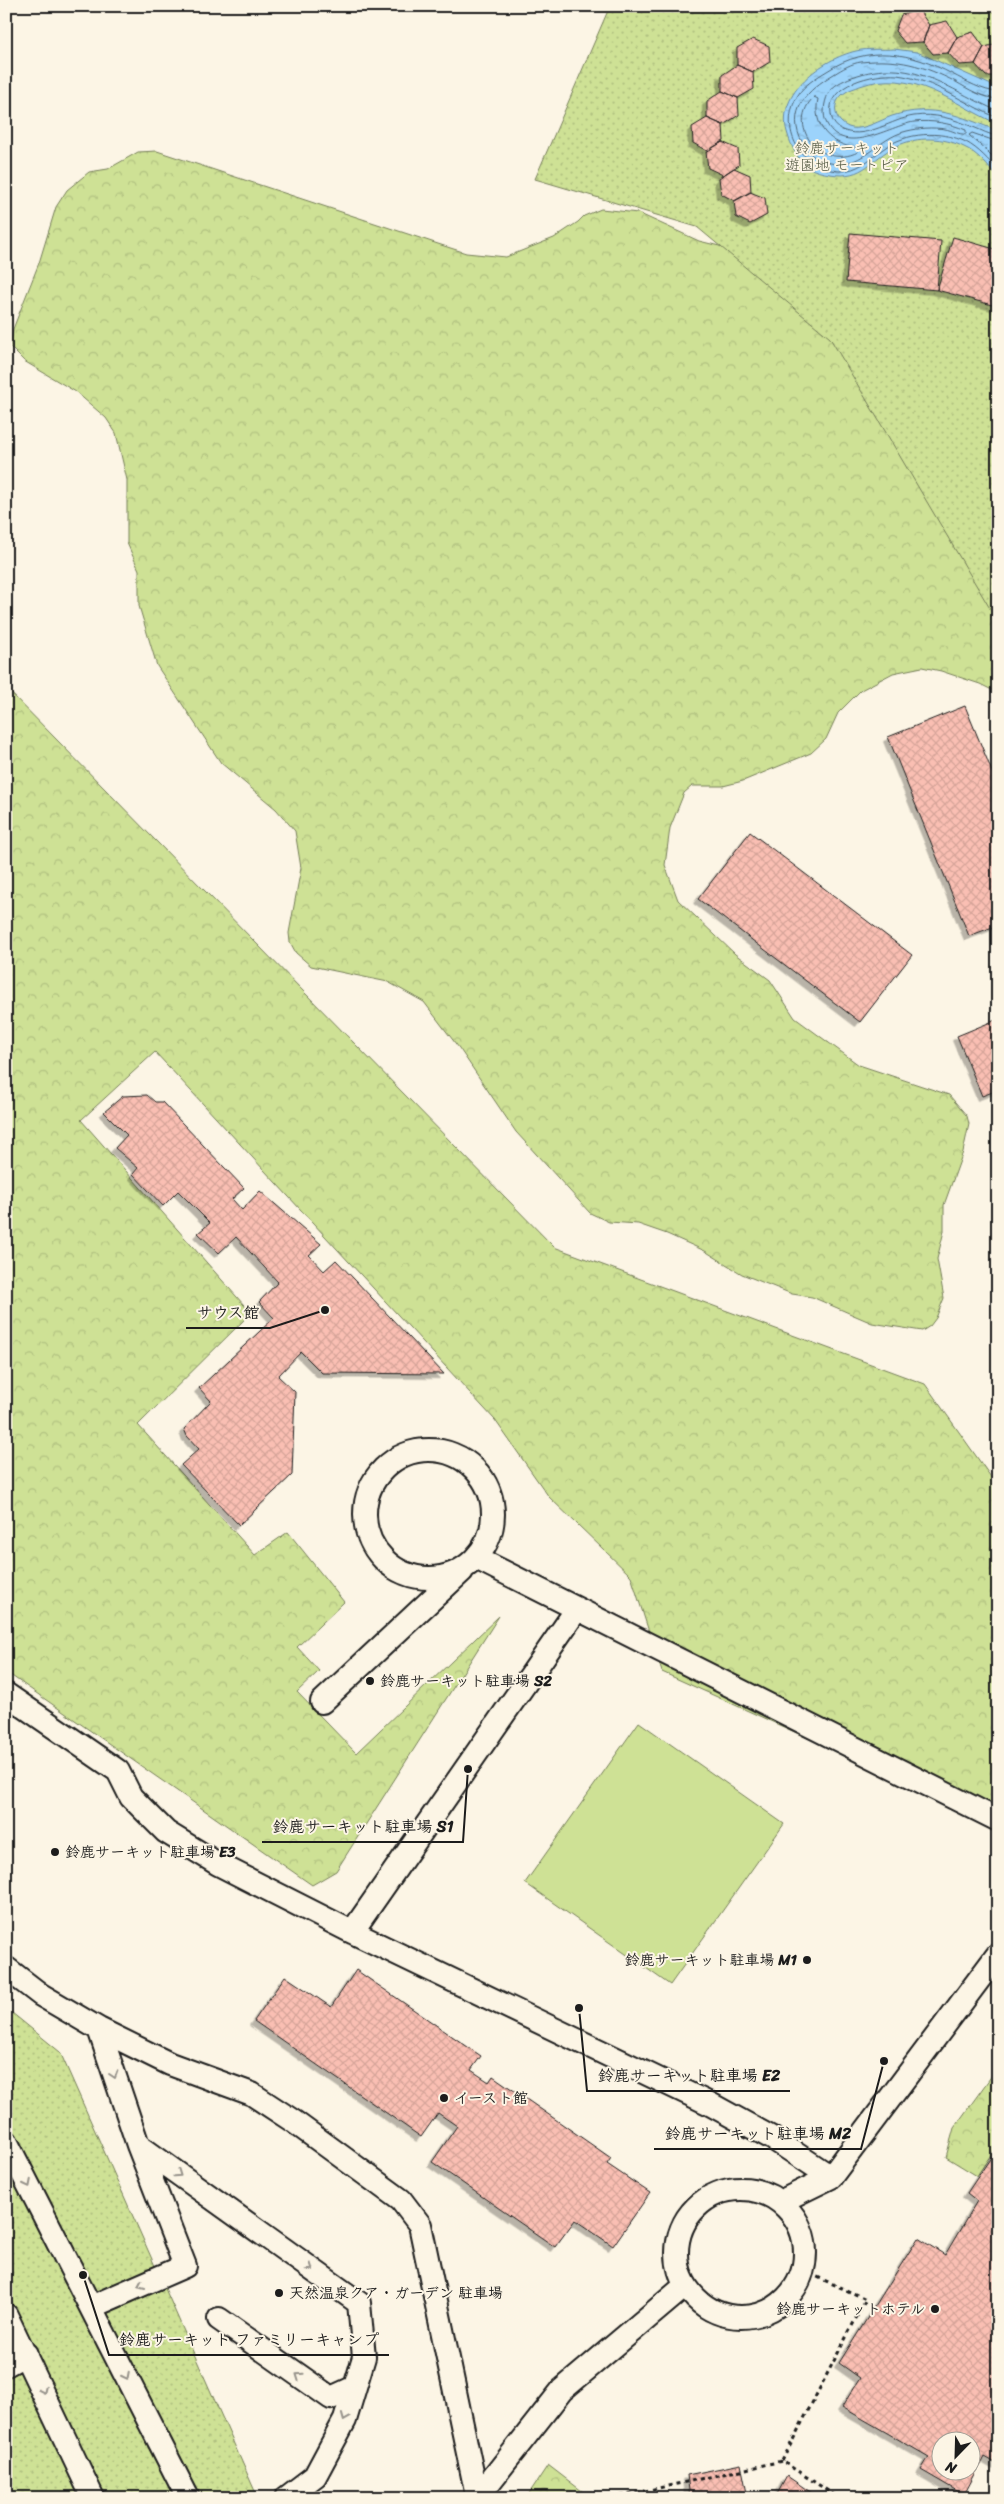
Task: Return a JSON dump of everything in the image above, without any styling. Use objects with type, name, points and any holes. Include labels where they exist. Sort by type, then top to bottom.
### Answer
[{"type":"lane","points":[[322,1702],[472,1561],[483,1550],[491,1532],[494,1511],[490,1491],[479,1473],[464,1459],[445,1451],[425,1449],[404,1454],[386,1465],[371,1483],[364,1503],[365,1526],[378,1552],[387,1564],[407,1575],[429,1579],[450,1575],[472,1561]]},
{"type":"lane","points":[[472,1561],[577,1609],[998,1820]]},
{"type":"lane","points":[[352,1932],[577,1609]]},
{"type":"lane","points":[[6,1694],[118,1771],[131,1798],[166,1832],[218,1864],[352,1932],[710,2104],[772,2138],[831,2177]]},
{"type":"lane","points":[[780,2202],[831,2177],[998,1954]]},
{"type":"lane","points":[[6,1968],[40,1995],[99,2029],[170,2064],[252,2094],[400,2200],[420,2225],[477,2497]]},
{"type":"lane","points":[[91,2307],[185,2266],[138,2145],[99,2029]]},
{"type":"lane","points":[[6,2141],[188,2498]]},
{"type":"lane","points":[[138,2145],[359,2303],[364,2357],[345,2420],[315,2476],[286,2498]]},
{"type":"lane","points":[[736,2189],[757,2190],[780,2202],[791,2212],[802,2230],[806,2251],[804,2271],[794,2290],[781,2305],[763,2315],[741,2318],[719,2314],[699,2303],[685,2286],[677,2265],[677,2243],[684,2222],[698,2205],[716,2193],[736,2189]]},
{"type":"lane","points":[[477,2497],[562,2390],[685,2286]]},
{"type":"lane","points":[[6,2315],[93,2498]]},
{"type":"lane","points":[[219,2320],[331,2398],[355,2387]]},
{"type":"lane","points":[[6,2365],[26,2354]]},
{"type":"path","points":[[782,2461],[866,2298],[804,2271]]},
{"type":"path","points":[[613,2498],[782,2461],[839,2498]]},
{"type":"green space","name":"鈴鹿サーキット 遊園地 モートピア","points":[[610,6],[998,6],[998,622],[830,338],[697,227],[535,179]]},
{"type":"green space","points":[[157,151],[466,253],[506,257],[554,238],[584,216],[601,209],[638,213],[699,241],[744,252],[998,344],[998,693],[980,684],[941,671],[922,667],[893,673],[861,690],[838,713],[826,739],[811,753],[743,781],[723,786],[692,786],[684,793],[670,828],[665,865],[678,900],[735,954],[770,980],[795,1018],[859,1065],[949,1095],[967,1116],[969,1124],[963,1152],[944,1205],[944,1231],[937,1259],[944,1298],[936,1318],[930,1326],[922,1331],[872,1323],[812,1297],[792,1294],[742,1274],[705,1251],[667,1234],[638,1224],[609,1222],[590,1213],[516,1132],[459,1048],[424,1002],[388,982],[311,966],[296,953],[290,942],[289,933],[301,868],[295,831],[276,809],[221,763],[157,666],[139,606],[139,570],[127,543],[127,480],[116,433],[106,418],[76,392],[24,361],[10,347],[13,329],[39,263],[56,207],[67,190],[89,172],[108,169],[138,152]]},
{"type":"green space","points":[[6,688],[554,1247],[925,1384],[998,1487],[998,1824],[662,1672],[631,1576],[549,1497],[495,1420],[155,1052],[81,1120],[251,1313],[138,1425],[255,1555],[288,1532],[344,1602],[297,1647],[319,1671],[297,1692],[356,1753],[499,1616],[336,1871],[312,1885],[6,1672]]},
{"type":"green space","points":[[639,1722],[784,1824],[670,1985],[525,1883]]},
{"type":"green space","points":[[6,2008],[60,2052],[258,2498],[6,2498]]},
{"type":"green space","points":[[998,2067],[998,2144],[977,2176],[946,2157],[954,2128]]},
{"type":"green space","points":[[548,2465],[591,2498],[526,2498]]},
{"type":"water","points":[[894,49],[917,52],[998,88],[998,124],[932,90],[915,84],[897,81],[879,81],[846,92],[837,101],[836,107],[836,112],[841,122],[852,128],[862,128],[892,116],[921,111],[946,113],[971,120],[998,131],[998,177],[982,160],[969,150],[948,141],[931,139],[922,139],[897,146],[866,167],[851,174],[842,175],[819,172],[808,167],[801,160],[795,152],[787,132],[785,118],[788,104],[795,91],[816,70],[843,55],[861,50]]},
{"type":"building","points":[[919,10],[929,25],[923,42],[905,43],[895,31],[901,15]]},
{"type":"building","points":[[947,21],[957,37],[948,53],[933,54],[923,42],[929,25]]},
{"type":"building","points":[[973,32],[984,47],[975,64],[959,65],[948,53],[957,37]]},
{"type":"building","points":[[753,39],[769,46],[770,62],[753,72],[737,65],[737,48]]},
{"type":"building","points":[[998,44],[998,76],[986,76],[975,64],[984,47]]},
{"type":"building","points":[[737,65],[753,72],[754,89],[738,98],[722,91],[722,75]]},
{"type":"building","points":[[722,91],[738,98],[739,115],[723,125],[707,118],[707,101]]},
{"type":"building","points":[[707,118],[723,125],[724,141],[707,151],[693,143],[692,127]]},
{"type":"building","points":[[722,142],[738,149],[739,165],[723,175],[708,168],[706,152]]},
{"type":"building","points":[[734,168],[750,175],[751,192],[735,201],[721,194],[719,178]]},
{"type":"building","points":[[750,192],[765,198],[767,215],[750,224],[736,217],[734,201]]},
{"type":"building","points":[[850,233],[941,241],[937,290],[846,282]]},
{"type":"building","points":[[953,237],[998,250],[998,286],[992,305],[937,290]]},
{"type":"building","points":[[998,294],[998,307],[992,305]]},
{"type":"building","points":[[965,706],[998,786],[998,925],[969,936],[888,737]]},
{"type":"building","points":[[750,832],[912,955],[860,1022],[698,899]]},
{"type":"building","points":[[998,1019],[998,1090],[982,1096],[957,1036]]},
{"type":"building","points":[[147,1095],[155,1102],[162,1102],[244,1188],[232,1199],[242,1210],[260,1191],[321,1244],[309,1255],[324,1271],[336,1260],[444,1374],[322,1373],[301,1352],[278,1376],[295,1392],[292,1475],[239,1525],[181,1465],[199,1449],[187,1436],[184,1429],[211,1401],[199,1388],[274,1318],[259,1302],[278,1282],[236,1237],[219,1253],[198,1233],[210,1223],[178,1191],[163,1206],[133,1174],[138,1168],[115,1148],[127,1135],[104,1112],[123,1096]]},
{"type":"building","name":"イースト館","points":[[356,1970],[481,2056],[471,2070],[489,2082],[493,2076],[611,2158],[607,2164],[650,2193],[613,2246],[575,2220],[555,2247],[432,2162],[457,2126],[438,2113],[421,2137],[254,2021],[285,1976],[331,2007]]},
{"type":"building","name":"鈴鹿サーキットホテル","points":[[998,2147],[998,2465],[984,2457],[982,2461],[982,2432],[932,2432],[932,2476],[921,2470],[929,2457],[842,2407],[860,2378],[839,2363],[918,2238],[945,2255],[977,2201],[967,2193]]},
{"type":"building","points":[[741,2464],[748,2498],[690,2498],[687,2475]]},
{"type":"building","points":[[787,2476],[819,2498],[775,2498]]},
{"type":"building","name":"鈴鹿サーキットホテル","points":[[942,2482],[971,2482],[964,2495]]},
{"type":"place","name":"サウス館","points":[[325,1310]]},
{"type":"place","name":"鈴鹿サーキット駐車場 S2","points":[[370,1681]]},
{"type":"place","name":"鈴鹿サーキット駐車場 S1","points":[[468,1769]]},
{"type":"place","name":"鈴鹿サーキット駐車場 E3","points":[[55,1852]]},
{"type":"place","name":"鈴鹿サーキット駐車場 M1","points":[[807,1960]]},
{"type":"place","name":"鈴鹿サーキット駐車場 E2","points":[[579,2008]]},
{"type":"place","name":"鈴鹿サーキット駐車場 M2","points":[[884,2061]]},
{"type":"place","name":"イースト館","points":[[444,2098]]},
{"type":"place","name":"鈴鹿サーキット ファミリーキャンプ","points":[[83,2275]]},
{"type":"place","name":"天然温泉クア・ガーデン 駐車場","points":[[279,2293]]},
{"type":"place","name":"鈴鹿サーキットホテル","points":[[935,2309]]}]
